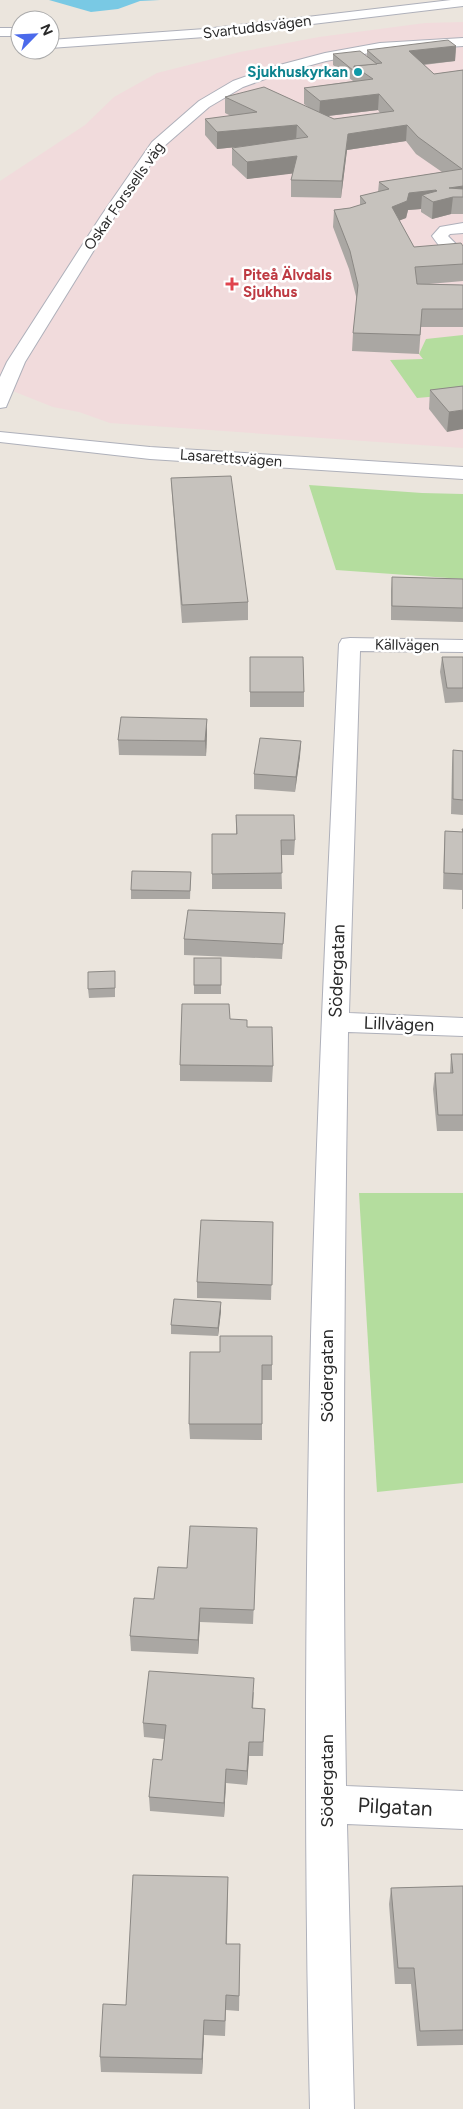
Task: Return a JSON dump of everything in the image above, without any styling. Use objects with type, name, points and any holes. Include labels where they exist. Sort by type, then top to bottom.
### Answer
[{"type":"street","name":"Svartuddsvägen","points":[[60,44],[120,41],[223,32],[463,2]]},
{"type":"street","name":"Svartuddsvägen","points":[[123,28],[239,17]]},
{"type":"street","name":"Oskar Forssells väg","points":[[0,403],[16,362],[130,183],[159,142],[204,104],[238,84],[277,70],[325,57],[380,47],[463,42]]},
{"type":"street","points":[[463,228],[445,230],[440,236],[447,246],[463,259]]},
{"type":"street","name":"Lasarettsvägen","points":[[0,437],[150,453],[463,473]]},
{"type":"street","name":"Källvägen","points":[[350,644],[463,646]]},
{"type":"street","name":"Södergatan","points":[[332,2109],[328,2013],[326,1346],[335,1022],[350,644]]},
{"type":"street","name":"Lillvägen","points":[[335,1022],[463,1027]]},
{"type":"street","name":"Pilgatan","points":[[327,1804],[463,1810]]},
{"type":"shaded area","name":"Piteå Älvdals Sjukhus","points":[[463,22],[463,448],[110,423],[79,412],[53,407],[0,386],[0,181],[85,125],[114,97],[157,73],[240,52],[319,37],[425,23]]},
{"type":"green space","points":[[463,335],[463,394],[417,398],[390,360],[423,359],[419,354],[426,339]]},
{"type":"green space","points":[[309,485],[463,494],[463,579],[336,570]]},
{"type":"green space","points":[[359,1193],[463,1193],[463,1483],[377,1492]]},
{"type":"water","points":[[49,0],[160,0],[140,1],[118,9],[91,12]]},
{"type":"building","name":"Piteå Älvdals Sjukhus","points":[[448,40],[456,46],[409,51],[434,74],[463,70],[463,186],[449,188],[463,189],[463,197],[453,197],[433,202],[422,195],[436,190],[409,193],[407,201],[392,207],[414,247],[461,243],[463,246],[463,264],[415,267],[417,284],[463,285],[463,309],[422,309],[420,335],[353,333],[358,285],[350,251],[334,210],[366,203],[360,196],[389,189],[379,182],[462,169],[418,137],[407,125],[348,134],[342,181],[291,180],[297,156],[247,162],[232,148],[308,137],[297,125],[217,132],[205,119],[257,112],[225,97],[264,87],[334,119],[394,111],[379,94],[320,101],[304,88],[373,79],[354,66],[382,63],[367,50]]},
{"type":"building","points":[[360,51],[377,64],[354,66],[354,71],[333,54]]},
{"type":"building","points":[[463,386],[463,410],[449,412],[430,390]]},
{"type":"building","points":[[231,476],[248,602],[182,605],[171,478]]},
{"type":"building","points":[[392,577],[463,579],[463,608],[392,606]]},
{"type":"building","points":[[250,657],[303,657],[304,692],[250,692]]},
{"type":"building","points":[[442,657],[463,657],[463,688],[447,688]]},
{"type":"building","points":[[121,717],[207,719],[205,741],[118,740]]},
{"type":"building","points":[[260,738],[301,741],[296,777],[254,774]]},
{"type":"building","points":[[453,750],[463,751],[463,800],[453,799]]},
{"type":"building","points":[[236,815],[294,815],[295,840],[281,840],[282,873],[212,874],[212,834],[237,834]]},
{"type":"building","points":[[445,831],[463,832],[463,874],[444,873]]},
{"type":"building","points":[[132,871],[191,872],[190,891],[131,890]]},
{"type":"building","points":[[188,910],[285,913],[283,944],[184,939]]},
{"type":"building","points":[[194,958],[221,958],[221,985],[194,985]]},
{"type":"building","points":[[115,971],[115,988],[88,989],[88,972]]},
{"type":"building","points":[[182,1004],[229,1004],[230,1019],[247,1020],[247,1027],[272,1027],[273,1066],[180,1065]]},
{"type":"building","points":[[451,1054],[463,1054],[463,1115],[438,1115],[435,1073],[453,1073]]},
{"type":"building","points":[[201,1220],[273,1222],[272,1285],[197,1282]]},
{"type":"building","points":[[174,1299],[221,1302],[218,1328],[171,1325]]},
{"type":"building","points":[[220,1336],[272,1336],[272,1365],[262,1365],[262,1424],[189,1424],[190,1352],[220,1352]]},
{"type":"building","points":[[190,1526],[257,1528],[254,1610],[200,1608],[198,1640],[130,1636],[134,1598],[154,1599],[158,1567],[187,1568]]},
{"type":"building","points":[[149,1671],[254,1678],[252,1708],[265,1709],[263,1742],[249,1742],[247,1771],[226,1769],[224,1803],[149,1797],[153,1759],[162,1760],[166,1725],[143,1723]]},
{"type":"building","points":[[133,1875],[228,1877],[226,1944],[240,1944],[239,1996],[226,1995],[225,2021],[204,2020],[202,2059],[100,2057],[103,2004],[126,2005]]},
{"type":"building","points":[[463,1886],[463,2030],[420,2031],[414,1968],[398,1968],[391,1888]]},
{"type":"place","name":"Sjukhuskyrkan","points":[[358,72]]},
{"type":"place","name":"Piteå Älvdals Sjukhus","points":[[232,284]]}]
